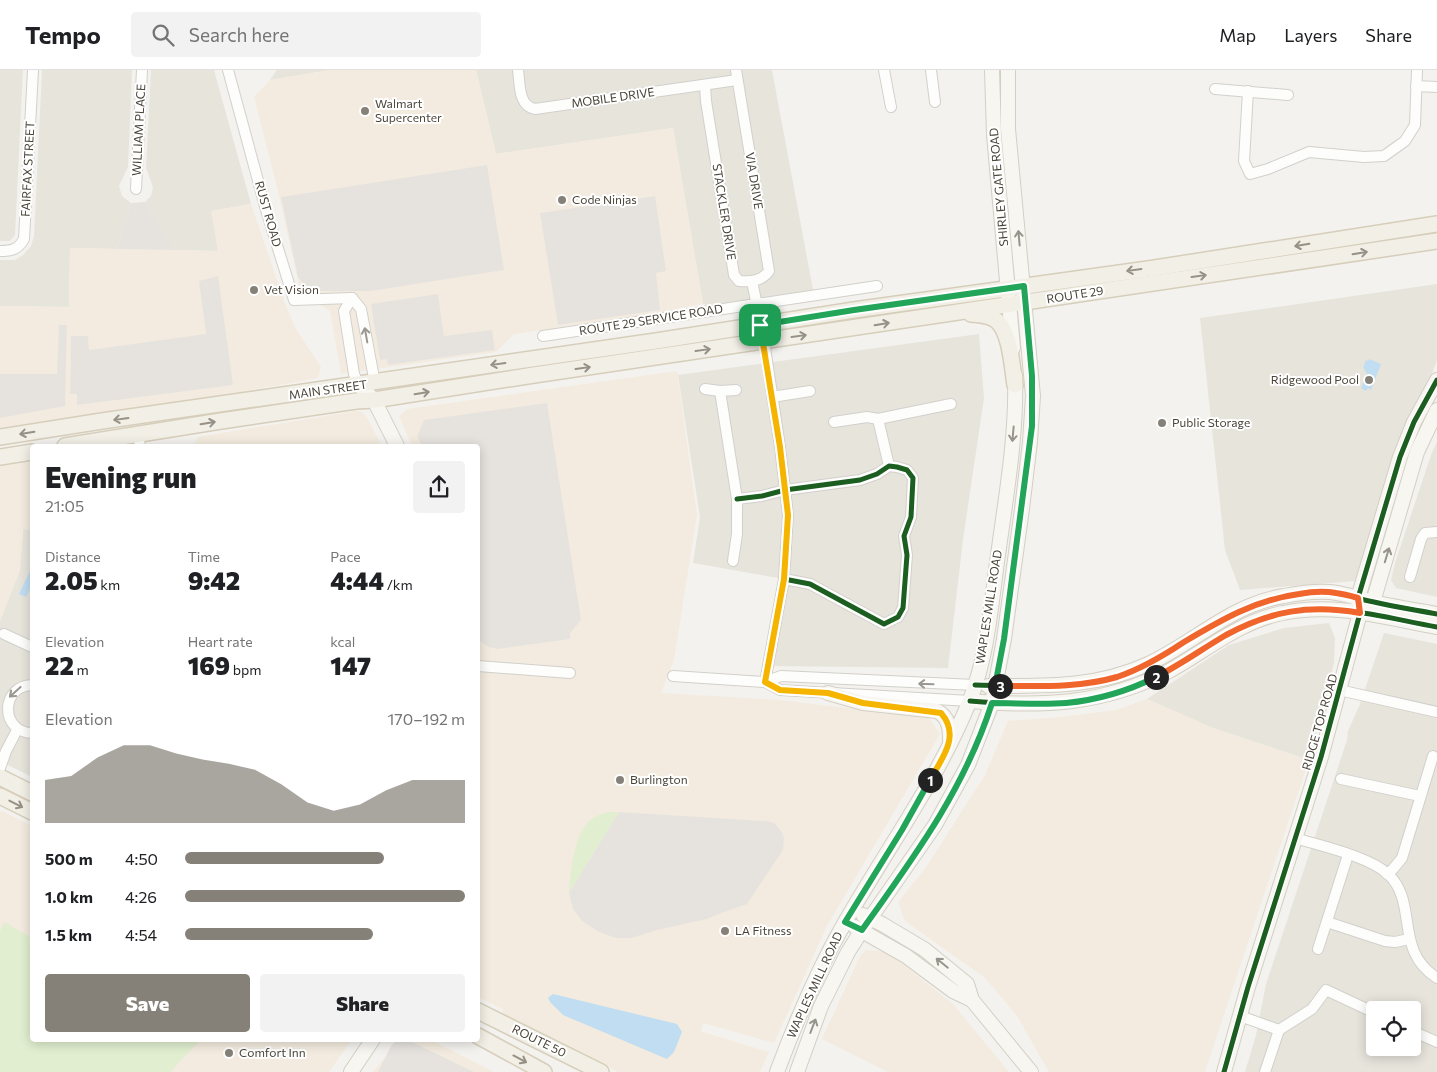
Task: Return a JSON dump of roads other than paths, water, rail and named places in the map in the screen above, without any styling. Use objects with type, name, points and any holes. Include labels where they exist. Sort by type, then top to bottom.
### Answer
[{"type":"main road","name":"SHIRLEY GATE ROAD","points":[[992,70],[994,135],[1016,287],[1025,302]]},
{"type":"main road","name":"SHIRLEY GATE ROAD","points":[[1008,70],[1008,129],[1016,287],[1009,304]]},
{"type":"main road","name":"ROUTE 29","points":[[656,341],[1437,224]]},
{"type":"main road","name":"ROUTE 29","points":[[654,357],[1437,241]]},
{"type":"main road","name":"WAPLES MILL ROAD","points":[[797,1072],[821,1006],[848,952],[928,837],[968,766],[992,703],[1004,639],[1032,426],[1032,382],[1025,302]]},
{"type":"main road","name":"WAPLES MILL ROAD","points":[[777,1072],[805,999],[845,922],[909,817],[950,741],[970,701],[975,686],[987,636],[1013,441],[1016,385],[1009,304]]},
{"type":"main road","points":[[934,316],[976,315],[998,322],[1007,339],[1016,385]]},
{"type":"main road","name":"MAIN STREET","points":[[0,437],[656,341]]},
{"type":"main road","name":"MAIN STREET","points":[[90,444],[139,440],[254,416],[374,400],[654,357]]},
{"type":"main road","name":"RIDGE TOP ROAD","points":[[1224,1072],[1339,690],[1360,613],[1358,598],[1400,457],[1414,422],[1433,396],[1437,380]]},
{"type":"main road","points":[[374,400],[375,383]]},
{"type":"main road","points":[[359,385],[374,400],[396,444]]},
{"type":"main road","points":[[1360,613],[1373,602],[1417,452],[1437,410]]},
{"type":"main road","points":[[0,457],[30,452]]},
{"type":"main road","points":[[975,686],[1055,686],[1083,684],[1117,677],[1150,664],[1216,623],[1245,608],[1281,596],[1335,592],[1373,602],[1437,614]]},
{"type":"main road","points":[[970,701],[992,703],[1066,703],[1104,697],[1138,686],[1170,670],[1225,636],[1253,622],[1282,613],[1310,608],[1336,609],[1437,627]]},
{"type":"main road","points":[[828,693],[863,703],[937,711],[941,713],[948,723],[950,741]]},
{"type":"main road","points":[[0,777],[30,792]]},
{"type":"main road","points":[[0,796],[30,811]]},
{"type":"main road","points":[[852,910],[866,924],[906,956],[953,991],[972,1000],[1030,1072]]},
{"type":"main road","points":[[845,922],[866,924]]},
{"type":"main road","name":"ROUTE 50","points":[[480,1012],[601,1072]]},
{"type":"main road","name":"ROUTE 50","points":[[480,1037],[544,1072]]},
{"type":"main road","points":[[351,1072],[371,1042]]},
{"type":"street","name":"FAIRFAX STREET","points":[[0,251],[12,251],[24,239],[33,70]]},
{"type":"street","name":"WILLIAM PLACE","points":[[136,189],[142,70]]},
{"type":"street","name":"RUST ROAD","points":[[228,70],[269,220],[294,300],[352,298]]},
{"type":"street","name":"MOBILE DRIVE","points":[[518,70],[524,102],[530,108],[535,109],[705,85],[736,75]]},
{"type":"street","points":[[884,70],[891,107]]},
{"type":"street","points":[[931,70],[935,102]]},
{"type":"street","points":[[1248,91],[1244,161],[1250,174],[1268,169],[1309,152],[1364,157],[1384,156],[1405,141],[1415,126],[1417,70]]},
{"type":"street","name":"VIA DRIVE","points":[[736,75],[769,271],[767,275],[752,281]]},
{"type":"street","name":"STACKLER DRIVE","points":[[705,85],[734,275],[739,281],[752,281]]},
{"type":"street","points":[[1416,86],[1437,88]]},
{"type":"street","points":[[1215,89],[1288,95]]},
{"type":"street","points":[[752,281],[764,341],[785,490],[787,536],[784,579],[765,682]]},
{"type":"street","name":"ROUTE 29 SERVICE ROAD","points":[[543,336],[877,286]]},
{"type":"street","points":[[359,385],[354,374],[344,312],[352,298],[361,309],[375,383]]},
{"type":"street","points":[[706,389],[720,391],[736,390]]},
{"type":"street","points":[[720,391],[737,499],[737,534],[733,561]]},
{"type":"street","points":[[772,397],[810,391]]},
{"type":"street","points":[[834,422],[868,417],[878,419],[952,404]]},
{"type":"street","points":[[878,419],[889,466]]},
{"type":"street","points":[[737,499],[762,496],[785,490],[860,480],[877,474],[889,466],[897,466],[908,470],[913,478],[911,517],[904,536],[907,556],[903,608],[898,617],[884,624],[810,584],[784,579]]},
{"type":"street","points":[[1410,577],[1421,539],[1425,533],[1437,532]]},
{"type":"street","points":[[4,634],[30,646]]},
{"type":"street","points":[[480,666],[570,673]]},
{"type":"street","points":[[673,676],[765,682],[781,676],[975,686]]},
{"type":"street","points":[[765,682],[780,690],[970,701]]},
{"type":"street","points":[[30,685],[17,688],[11,693],[6,709],[7,717],[17,730],[30,733]]},
{"type":"street","points":[[1339,690],[1437,712]]},
{"type":"street","points":[[0,768],[17,730]]},
{"type":"street","points":[[1388,874],[1402,858],[1433,756]]},
{"type":"street","points":[[1341,779],[1420,796]]},
{"type":"street","points":[[1295,838],[1348,854],[1366,861],[1388,874],[1398,888],[1403,901],[1409,939],[1422,964],[1437,978]]},
{"type":"street","points":[[1318,949],[1348,854]]},
{"type":"street","points":[[1327,922],[1385,941],[1395,942],[1409,939]]},
{"type":"street","points":[[1265,1072],[1279,1030],[1312,1009],[1326,990],[1366,1009]]},
{"type":"street","points":[[1240,1016],[1279,1030]]},
{"type":"street","points":[[1421,1035],[1437,1042]]},
{"type":"water","name":"Ridgewood Pool","points":[[1369,359],[1381,364],[1371,390],[1368,388],[1366,391],[1361,388],[1367,372],[1363,368],[1366,360],[1368,361]]},
{"type":"water","points":[[30,571],[30,588],[26,597],[19,594]]},
{"type":"water","points":[[553,994],[677,1024],[682,1032],[674,1052],[667,1059],[563,1015],[548,998]]},
{"type":"place","name":"Walmart Supercenter","points":[[365,111]]},
{"type":"place","name":"Code Ninjas","points":[[562,200]]},
{"type":"place","name":"Vet Vision","points":[[254,290]]},
{"type":"place","name":"Ridgewood Pool","points":[[1369,380]]},
{"type":"place","name":"Public Storage","points":[[1162,423]]},
{"type":"place","name":"Burlington","points":[[620,780]]},
{"type":"place","name":"LA Fitness","points":[[725,931]]},
{"type":"place","name":"Comfort Inn","points":[[229,1053]]}]
